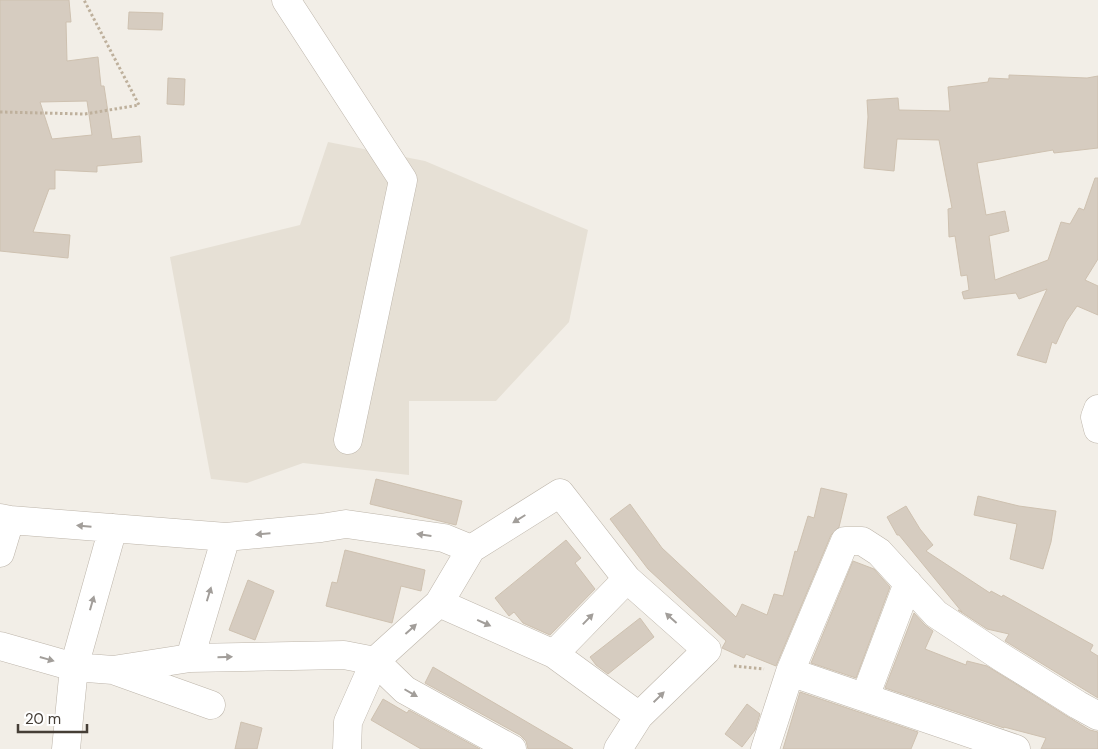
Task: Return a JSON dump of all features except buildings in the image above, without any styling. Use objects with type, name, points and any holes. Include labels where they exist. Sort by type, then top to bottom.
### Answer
[{"type":"street","points":[[286,0],[403,180],[348,440]]},
{"type":"street","points":[[1098,409],[1095,417],[1098,429]]},
{"type":"street","points":[[347,749],[348,722],[375,661],[440,603],[471,549],[560,493],[627,578],[707,650],[639,716],[618,749]]},
{"type":"street","points":[[0,553],[5,519],[226,537],[346,524],[444,538],[471,549]]},
{"type":"street","points":[[66,749],[74,667],[113,528]]},
{"type":"street","points":[[190,658],[226,537]]},
{"type":"street","points":[[764,749],[790,672],[845,541],[862,540],[878,552],[936,614],[1001,657],[1098,716]]},
{"type":"street","points":[[554,654],[627,578]]},
{"type":"street","points":[[865,697],[908,583]]},
{"type":"street","points":[[440,603],[554,654],[639,716]]},
{"type":"street","points":[[0,646],[74,667],[113,670],[190,658],[344,655],[375,661],[405,690],[512,749]]},
{"type":"street","points":[[113,670],[211,705]]},
{"type":"street","points":[[790,672],[1016,749]]},
{"type":"path","points":[[0,112],[85,114],[139,105],[84,0]]},
{"type":"path","points":[[734,666],[790,672]]},
{"type":"shaded area","points":[[328,142],[425,161],[588,230],[569,322],[496,401],[409,401],[409,475],[303,463],[247,483],[211,479],[170,257],[300,225]]}]
